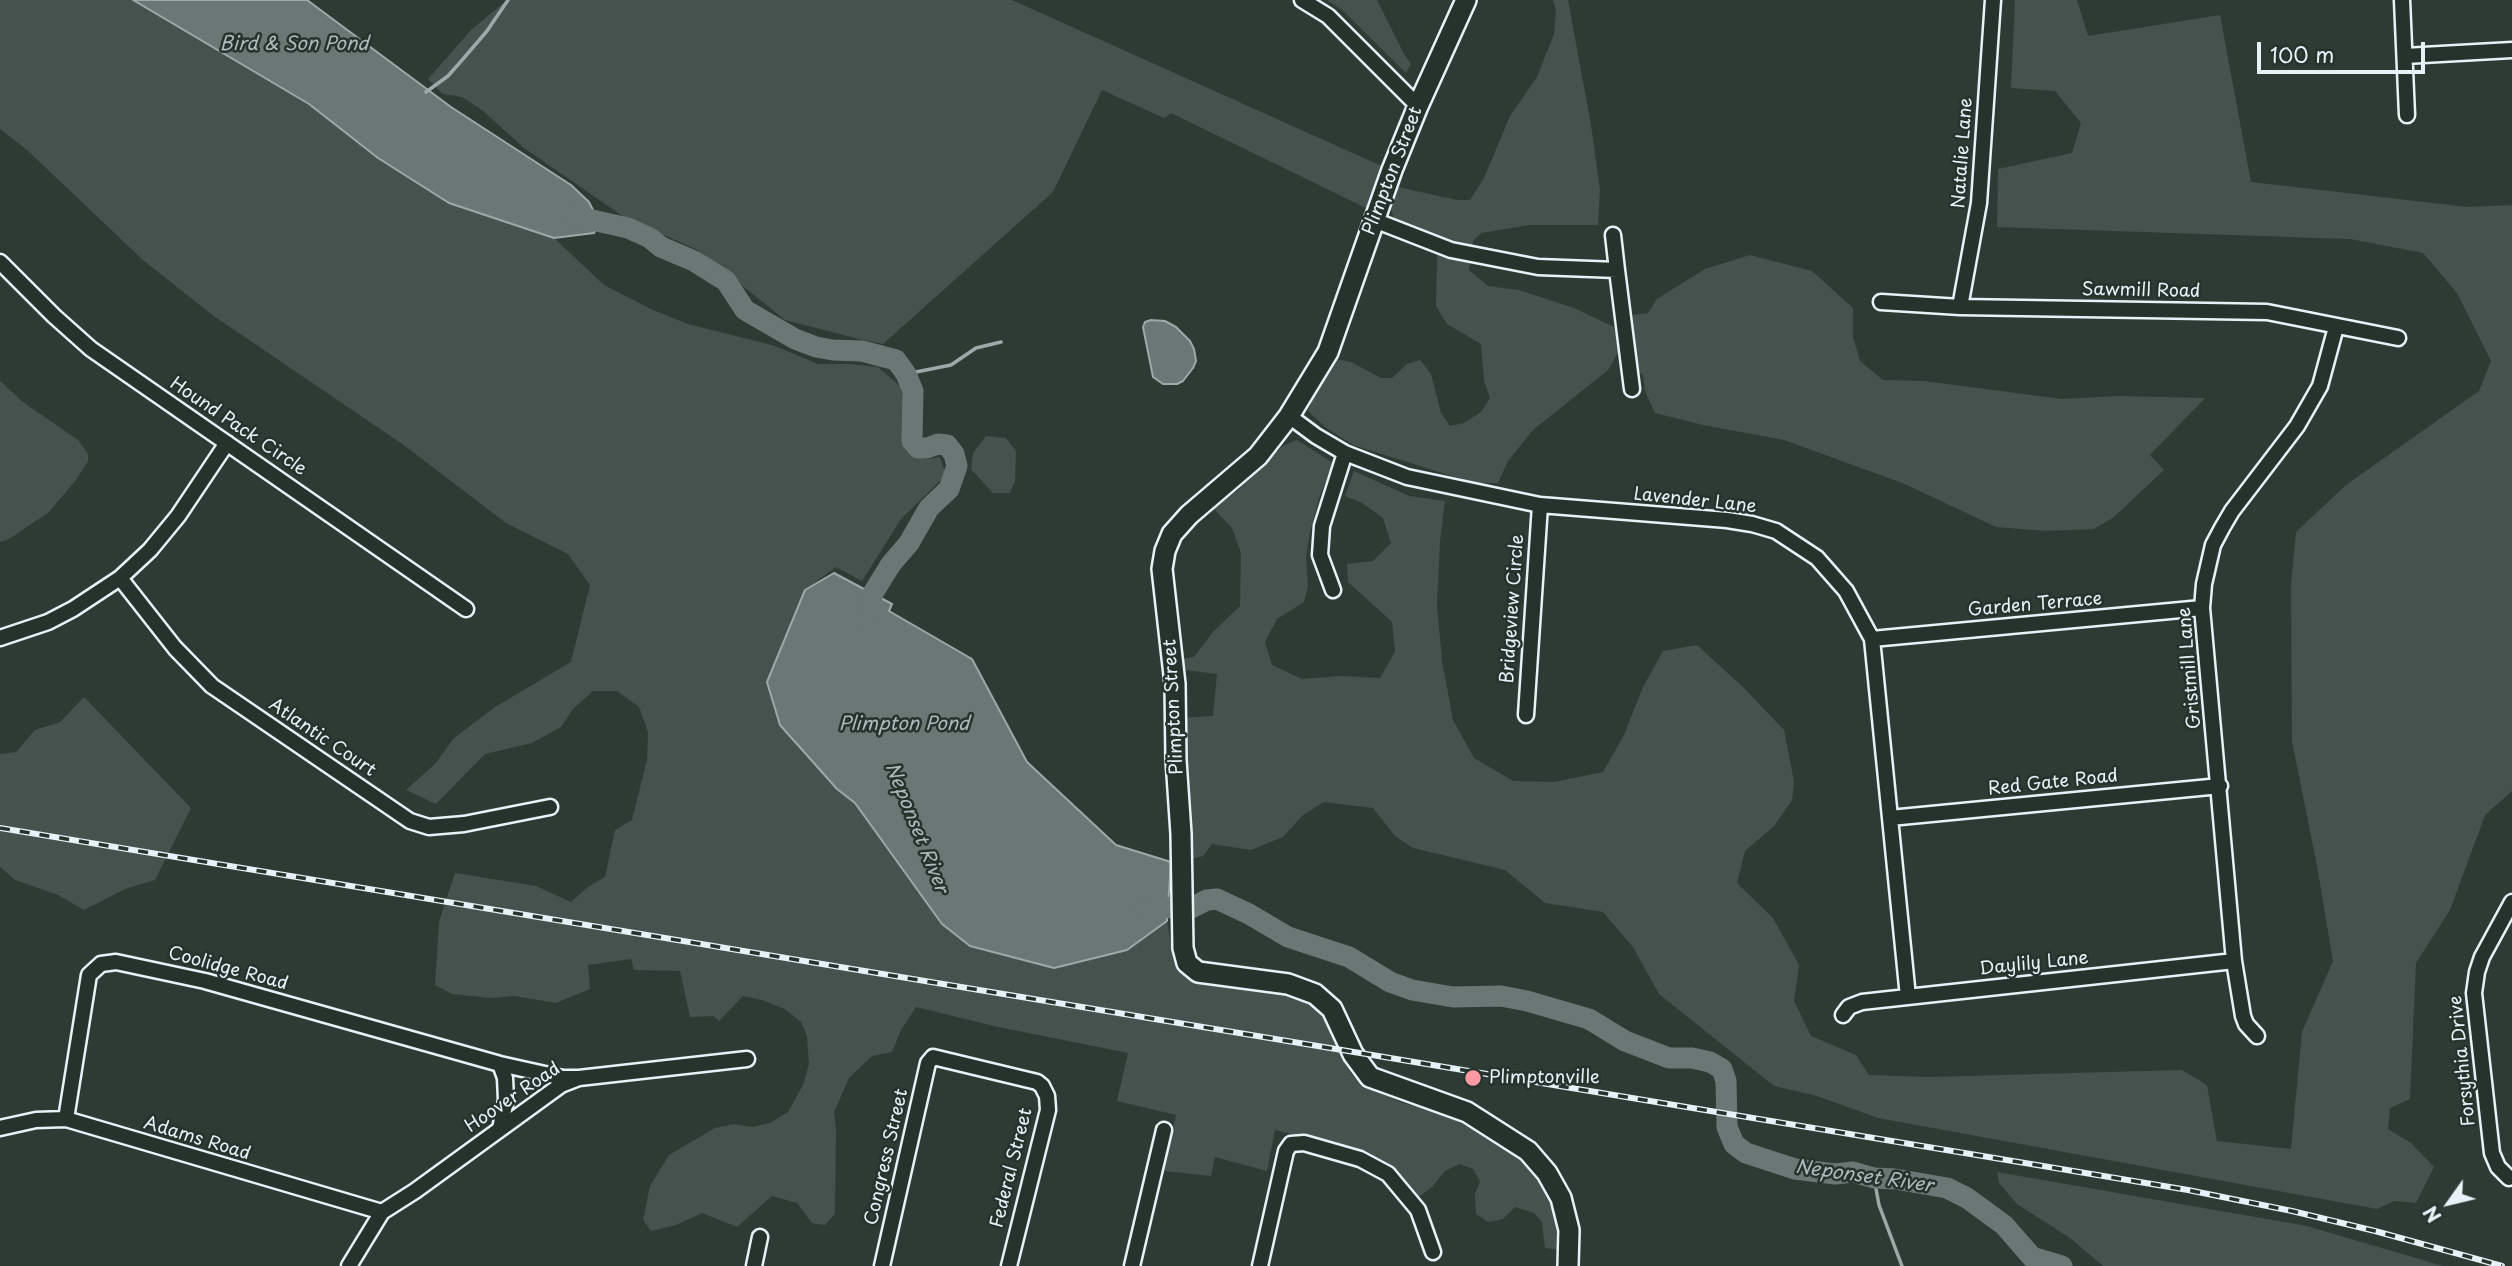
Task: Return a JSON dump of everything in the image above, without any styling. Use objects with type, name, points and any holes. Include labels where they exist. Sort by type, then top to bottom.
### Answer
[{"type":"street","points":[[1302,0],[1336,24],[1418,106]]},
{"type":"street","name":"Plimpton Street","points":[[1466,0],[1418,106],[1374,220],[1328,352],[1289,416],[1258,456],[1189,515],[1172,534],[1165,551],[1162,569],[1174,673],[1184,956],[1193,969],[1206,974],[1287,984],[1315,994],[1332,1009],[1353,1055],[1370,1077],[1467,1112],[1528,1151],[1547,1173],[1561,1198],[1569,1230],[1568,1266]]},
{"type":"street","name":"Natalie Lane","points":[[1960,307],[1979,203],[1993,0]]},
{"type":"street","points":[[2402,0],[2407,115]]},
{"type":"street","points":[[2404,56],[2512,50]]},
{"type":"street","points":[[1374,220],[1459,252],[1538,267],[1617,271]]},
{"type":"street","points":[[1613,235],[1632,389]]},
{"type":"street","name":"Hound Pack Circle","points":[[0,262],[91,349],[466,609]]},
{"type":"street","name":"Sawmill Road","points":[[1881,302],[1960,307],[2267,312],[2398,338]]},
{"type":"street","name":"Gristmill Lane","points":[[2257,1035],[2246,1024],[2243,1016],[2234,961],[2202,608],[2213,545],[2232,511],[2309,408],[2326,369],[2336,327]]},
{"type":"street","name":"Lavender Lane","points":[[1289,416],[1345,453],[1407,477],[1540,505],[1727,520],[1776,531],[1817,558],[1846,590],[1872,639],[1908,997]]},
{"type":"street","points":[[0,638],[48,622],[120,579],[150,550],[178,516],[227,443]]},
{"type":"street","points":[[1333,590],[1320,555],[1322,526],[1345,453]]},
{"type":"street","name":"Bridgeview Circle","points":[[1526,715],[1540,505]]},
{"type":"street","name":"Atlantic Court","points":[[120,579],[175,648],[212,686],[410,821],[429,827],[464,824],[550,807]]},
{"type":"street","name":"Garden Terrace","points":[[1872,639],[2202,608]]},
{"type":"street","name":"Red Gate Road","points":[[1890,818],[2220,786]]},
{"type":"street","name":"Forsythia Drive","points":[[2509,1178],[2498,1167],[2493,1153],[2474,993],[2482,957],[2512,902]]},
{"type":"street","name":"Coolidge Road","points":[[66,1119],[89,975],[102,964],[120,961],[205,981],[500,1064],[563,1078],[579,1078]]},
{"type":"street","name":"Daylily Lane","points":[[1843,1015],[1849,1007],[1862,1002],[2234,961]]},
{"type":"street","name":"Federal Street","points":[[931,1058],[972,1065],[1037,1082],[1047,1096],[1048,1110],[1009,1266]]},
{"type":"street","name":"Congress Street","points":[[882,1266],[931,1058]]},
{"type":"street","name":"Hoover Road","points":[[349,1266],[382,1213],[415,1192],[561,1085],[579,1078],[747,1059]]},
{"type":"street","points":[[500,1064],[505,1078],[506,1100],[500,1129]]},
{"type":"street","name":"Adams Road","points":[[0,1128],[36,1120],[66,1119],[382,1213]]},
{"type":"street","points":[[1132,1266],[1164,1130]]},
{"type":"street","points":[[1260,1266],[1286,1151],[1291,1144],[1304,1143],[1360,1159],[1388,1174],[1418,1210],[1433,1252]]},
{"type":"street","points":[[754,1266],[760,1237]]},
{"type":"shaded area","points":[[0,0],[133,0],[309,104],[378,158],[449,203],[554,238],[604,285],[653,310],[688,324],[772,345],[818,364],[878,367],[901,387],[906,416],[902,438],[911,456],[928,459],[940,457],[946,475],[901,519],[862,581],[836,567],[805,590],[780,725],[837,789],[855,803],[942,924],[1157,927],[1167,921],[1172,950],[1181,971],[1192,978],[1295,990],[1317,1003],[1330,1023],[1353,1076],[1368,1087],[1400,1102],[1443,1114],[1477,1131],[1509,1149],[1530,1165],[1542,1177],[1561,1221],[1562,1250],[1545,1248],[1542,1222],[1534,1213],[1515,1207],[1503,1219],[1488,1222],[1476,1214],[1475,1194],[1480,1181],[1473,1169],[1460,1164],[1445,1171],[1432,1187],[1416,1199],[1401,1179],[1378,1159],[1356,1149],[1275,1130],[1267,1171],[1215,1157],[1211,1176],[1164,1171],[1176,1115],[1117,1101],[1128,1053],[998,1027],[916,1007],[901,1030],[892,1052],[872,1056],[849,1078],[834,1112],[835,1214],[825,1225],[812,1223],[797,1203],[772,1196],[737,1227],[702,1213],[676,1225],[651,1231],[643,1220],[650,1186],[669,1155],[715,1128],[735,1124],[752,1127],[770,1123],[788,1112],[803,1085],[809,1064],[807,1036],[801,1022],[785,1009],[743,996],[719,1021],[713,1016],[690,1017],[680,971],[634,970],[631,959],[588,965],[590,989],[556,1003],[514,996],[491,998],[452,994],[435,985],[439,922],[455,873],[536,886],[571,902],[605,877],[615,830],[632,820],[647,760],[648,732],[639,707],[617,691],[593,691],[573,709],[561,727],[532,743],[485,754],[436,804],[406,790],[435,764],[454,738],[495,707],[571,662],[590,585],[568,554],[506,523],[405,446],[211,314],[143,260],[27,150],[0,129]]},
{"type":"shaded area","points":[[507,0],[1012,0],[1386,168],[1370,210],[1171,113],[1164,118],[1102,90],[1053,192],[883,344],[785,320],[698,250],[627,219],[524,148],[482,110],[462,97],[443,94],[428,79],[471,30]]},
{"type":"shaded area","points":[[1327,0],[1377,0],[1411,64],[1406,73],[1342,10]]},
{"type":"shaded area","points":[[1553,0],[1568,0],[1600,190],[1598,225],[1530,225],[1481,233],[1473,241],[1469,270],[1488,286],[1519,290],[1574,308],[1614,327],[1619,351],[1608,370],[1533,430],[1508,461],[1498,483],[1474,483],[1353,445],[1325,427],[1308,411],[1316,391],[1336,359],[1351,362],[1381,378],[1392,378],[1407,364],[1420,360],[1431,374],[1441,413],[1450,426],[1464,423],[1481,412],[1490,398],[1484,380],[1481,344],[1447,324],[1436,306],[1437,256],[1431,235],[1394,219],[1391,208],[1398,187],[1457,200],[1470,200],[1484,178],[1510,116],[1537,77],[1554,34],[1556,11]]},
{"type":"shaded area","points":[[2015,0],[2077,0],[2088,36],[2220,15],[2251,182],[2468,207],[2512,205],[2512,791],[2485,815],[2450,910],[2416,963],[2410,1099],[2390,1108],[2388,1129],[2411,1143],[2434,1167],[2416,1203],[2394,1201],[2377,1209],[1878,1118],[1817,1096],[1774,1086],[1659,994],[1633,947],[1603,912],[1545,903],[1505,870],[1413,848],[1395,836],[1373,808],[1324,802],[1303,815],[1283,837],[1251,850],[1212,844],[1203,856],[1192,859],[1183,718],[1213,716],[1217,674],[1185,670],[1184,659],[1194,657],[1213,632],[1240,606],[1241,553],[1232,528],[1213,508],[1238,490],[1283,446],[1297,440],[1333,463],[1320,495],[1310,532],[1306,557],[1308,586],[1304,602],[1277,619],[1265,642],[1272,665],[1302,679],[1341,676],[1380,678],[1395,652],[1392,622],[1348,582],[1347,564],[1373,561],[1391,543],[1383,518],[1362,503],[1345,496],[1354,471],[1409,496],[1445,501],[1437,606],[1442,661],[1453,720],[1474,758],[1513,781],[1554,782],[1603,772],[1624,735],[1643,687],[1663,651],[1697,645],[1743,687],[1784,730],[1794,781],[1792,800],[1774,826],[1745,851],[1737,883],[1773,918],[1799,965],[1794,1001],[1811,1036],[1856,1055],[1869,1075],[1930,1077],[2182,1070],[2207,1085],[2217,1141],[2291,1149],[2302,1032],[2333,961],[2292,741],[2291,585],[2296,532],[2346,485],[2479,391],[2491,361],[2457,293],[2423,253],[2350,239],[1997,227],[1998,169],[2072,153],[2081,123],[2055,91],[2011,88]]},
{"type":"shaded area","points":[[1750,255],[1812,271],[1853,308],[1853,337],[1860,361],[1883,380],[1924,381],[2062,399],[2120,396],[2205,398],[2150,455],[2164,470],[2114,517],[2094,529],[2046,531],[1996,527],[1905,484],[1784,440],[1655,413],[1645,391],[1643,375],[1639,372],[1634,346],[1633,315],[1648,313],[1657,299],[1705,269]]},
{"type":"shaded area","points":[[0,381],[23,402],[78,440],[88,454],[88,461],[49,512],[9,539],[0,542]]},
{"type":"shaded area","points":[[986,436],[1006,438],[1016,451],[1015,481],[1010,493],[993,493],[971,469],[973,453]]},
{"type":"shaded area","points":[[84,697],[191,808],[155,880],[125,889],[84,910],[58,895],[15,880],[0,867],[0,754],[16,752],[35,730],[60,722]]},
{"type":"shaded area","points":[[1997,1172],[2307,1226],[2443,1266],[2103,1266],[2070,1238],[2017,1204],[1999,1183]]},
{"type":"water","name":"Bird & Son Pond","points":[[133,0],[307,0],[451,107],[571,185],[589,202],[599,222],[594,233],[554,238],[449,203],[378,158],[309,104]]},
{"type":"water","points":[[1165,321],[1176,327],[1194,349],[1196,361],[1193,368],[1183,381],[1177,384],[1163,384],[1153,377],[1143,327],[1145,322]]},
{"type":"water","name":"Plimpton Pond","points":[[834,573],[892,604],[889,611],[972,659],[1027,762],[1116,845],[1171,862],[1167,921],[1127,950],[1054,968],[970,946],[942,924],[855,803],[837,789],[780,725],[767,682],[805,590]]},
{"type":"waterway","points":[[426,92],[448,76],[487,31],[508,0]]},
{"type":"waterway","name":"Neponset River","points":[[574,216],[628,228],[650,238],[661,247],[694,261],[726,281],[745,310],[795,339],[816,347],[862,351],[896,360],[913,391],[912,441],[918,448],[947,445],[954,454],[957,466],[949,489],[929,508],[909,543],[891,564],[873,593],[866,621]]},
{"type":"waterway","points":[[906,374],[951,365],[976,348],[1001,342]]},
{"type":"waterway","name":"Neponset River","points":[[1142,907],[1191,908],[1207,900],[1217,899],[1288,937],[1349,957],[1390,982],[1412,990],[1453,997],[1501,996],[1527,1001],[1589,1019],[1625,1041],[1669,1058],[1692,1058],[1710,1062],[1722,1069],[1726,1081],[1727,1127],[1734,1144],[1746,1153],[1795,1169],[1835,1174],[1853,1172],[1874,1178],[1947,1188],[1967,1198],[2004,1225],[2032,1257],[2062,1266]]},
{"type":"waterway","points":[[1874,1178],[1879,1205],[1902,1266]]},
{"type":"railway","points":[[0,828],[2188,1190],[2375,1231],[2502,1266]]},
{"type":"place","name":"Plimptonville","points":[[1473,1078]]}]
